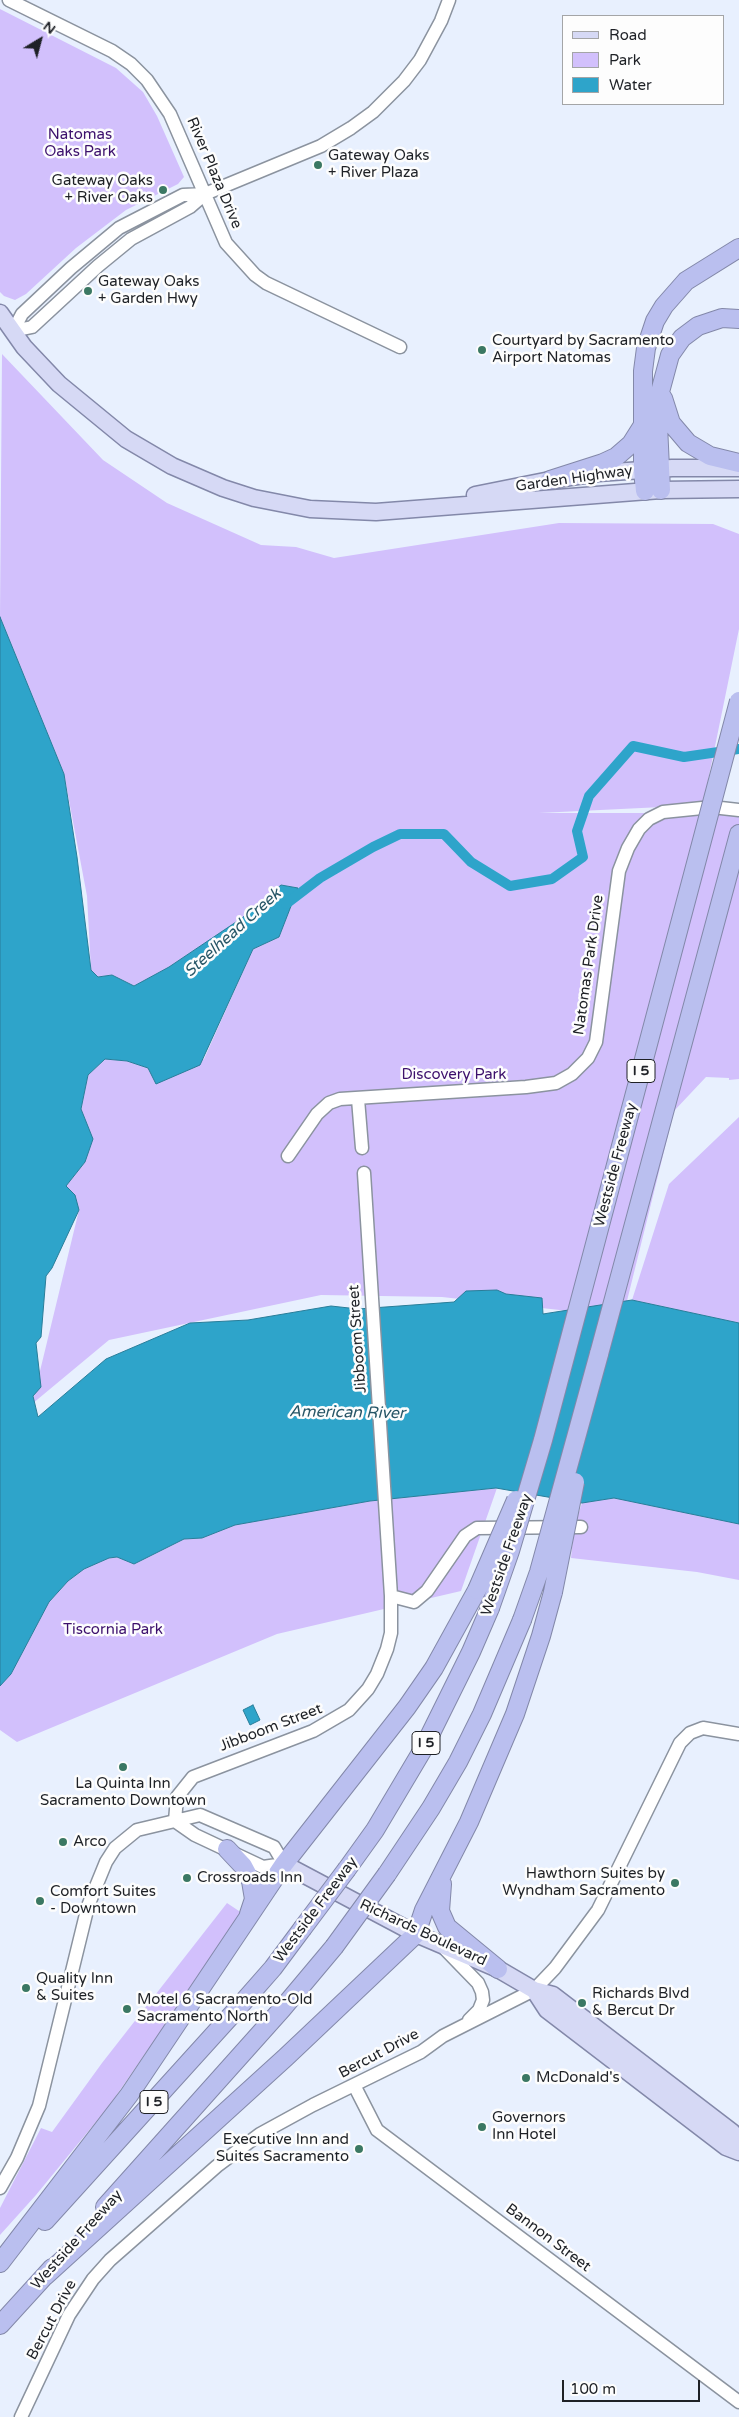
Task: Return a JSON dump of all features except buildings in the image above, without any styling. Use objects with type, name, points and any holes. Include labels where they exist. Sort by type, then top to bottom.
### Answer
[{"type":"highway","points":[[653,490],[643,425],[644,362],[655,321],[664,306],[686,281],[739,248]]},
{"type":"highway","points":[[651,469],[657,403],[670,355],[682,338],[691,330],[707,322],[722,318],[739,319]]},
{"type":"highway","points":[[663,378],[662,390],[666,411],[678,434],[698,451],[739,463]]},
{"type":"highway","points":[[550,480],[616,457],[631,444],[643,425]]},
{"type":"highway","name":"Westside Freeway","points":[[0,2270],[273,1968],[374,1830],[422,1751],[460,1677],[490,1608],[513,1543],[543,1440],[739,701]]},
{"type":"highway","name":"Westside Freeway","points":[[0,2325],[282,2010],[334,1947],[387,1874],[431,1808],[458,1762],[482,1714],[522,1620],[539,1572],[739,834]]},
{"type":"highway","points":[[45,2276],[286,2057],[416,1934],[424,1910],[469,1822],[514,1714],[536,1653],[553,1592],[599,1354]]},
{"type":"highway","points":[[0,2263],[129,2095],[182,2013],[245,1925],[284,1864],[407,1707],[434,1668],[477,1590],[543,1440]]},
{"type":"highway","points":[[227,1849],[243,1866],[251,1881],[254,1899],[245,1925]]},
{"type":"highway","points":[[442,1878],[440,1911],[444,1923],[498,1969]]},
{"type":"main road","name":"Garden Highway","points":[[0,313],[24,347],[59,384],[104,423],[148,454],[199,478],[254,498],[310,509],[376,512],[653,490],[739,489]]},
{"type":"main road","name":"Garden Highway","points":[[412,509],[550,480],[651,469],[739,468]]},
{"type":"main road","name":"Richards Boulevard","points":[[284,1864],[416,1934],[498,1969],[534,1990],[553,1995],[732,2132],[739,2150]]},
{"type":"street","name":"River Plaza Drive","points":[[9,0],[112,51],[131,64],[153,87],[170,114],[226,243],[255,275],[266,283],[400,347]]},
{"type":"street","points":[[13,330],[32,327],[98,266],[131,239],[190,207],[205,194],[321,146],[373,112],[404,81],[420,60],[441,21],[449,0]]},
{"type":"street","points":[[13,330],[22,314],[71,268],[119,228],[183,195],[205,194]]},
{"type":"street","name":"Natomas Park Drive","points":[[288,1156],[317,1114],[329,1103],[340,1100],[526,1088],[556,1083],[572,1074],[588,1058],[596,1042],[619,871],[628,848],[639,829],[649,820],[663,812],[712,807],[739,810]]},
{"type":"street","points":[[358,1099],[362,1148]]},
{"type":"street","name":"Jibboom Street","points":[[175,1821],[177,1796],[193,1777],[313,1731],[350,1710],[377,1674],[387,1649],[391,1633],[391,1596],[364,1173]]},
{"type":"street","points":[[391,1596],[405,1600],[412,1596],[420,1597],[427,1591],[465,1536],[472,1530],[486,1527],[581,1528]]},
{"type":"street","name":"Bercut Drive","points":[[20,2417],[69,2315],[93,2279],[110,2260],[243,2146],[273,2127],[421,2052],[458,2029],[534,1990],[555,1968],[598,1910],[680,1743],[690,1733],[703,1728],[739,1734]]},
{"type":"street","name":"Richards Boulevard","points":[[175,1821],[200,1815],[274,1847],[284,1864]]},
{"type":"street","points":[[0,2188],[17,2158],[39,2106],[88,1906],[106,1862],[123,1840],[137,1830],[175,1821],[195,1835],[263,1867],[284,1864]]},
{"type":"street","points":[[442,1946],[478,1983],[483,1996],[479,2010],[458,2029]]},
{"type":"street","name":"Bannon Street","points":[[354,2085],[377,2130],[739,2402]]},
{"type":"green space","name":"Natomas Oaks Park","points":[[0,9],[116,68],[143,92],[157,116],[184,177],[178,184],[126,210],[76,248],[26,294],[15,300],[4,296],[0,292]]},
{"type":"green space","name":"Discovery Park","points":[[2,354],[103,460],[167,503],[261,545],[296,547],[334,558],[559,523],[713,524],[739,534],[739,629],[703,805],[539,813],[739,813],[739,1079],[729,1080],[729,1078],[706,1077],[674,1111],[623,1317],[442,1297],[321,1295],[109,1340],[32,1404],[79,1210],[66,1186],[85,1162],[92,1139],[81,1109],[88,1075],[105,1059],[127,1061],[148,1068],[204,1059],[253,949],[279,937],[298,888],[281,885],[242,918],[169,967],[134,986],[112,975],[98,977],[91,970],[87,896],[64,774],[0,617]]},
{"type":"green space","points":[[739,1117],[739,1323],[632,1300],[669,1184]]},
{"type":"green space","name":"Tiscornia Park","points":[[497,1488],[461,1591],[277,1634],[17,1742],[0,1730],[0,1686],[11,1674],[49,1602],[68,1581],[84,1569],[109,1558],[117,1557],[134,1564],[184,1539],[202,1538],[235,1525],[370,1501]]},
{"type":"green space","points":[[614,1498],[739,1524],[739,1580],[697,1572],[571,1558],[574,1527],[582,1503]]},
{"type":"green space","points":[[227,1903],[242,1913],[109,2106],[36,2195],[0,2235],[0,2208],[41,2128],[52,2132],[102,2063]]},
{"type":"water","name":"American River","points":[[0,617],[64,774],[77,857],[91,970],[98,977],[112,975],[134,986],[169,967],[242,918],[281,885],[298,888],[279,937],[253,949],[200,1065],[156,1084],[148,1068],[127,1061],[105,1059],[88,1075],[81,1109],[93,1139],[85,1162],[66,1186],[75,1195],[79,1210],[52,1268],[46,1276],[41,1337],[36,1343],[41,1387],[33,1396],[38,1417],[106,1359],[190,1323],[248,1320],[331,1306],[358,1309],[454,1302],[466,1291],[497,1290],[506,1294],[542,1298],[543,1314],[632,1300],[739,1323],[739,1524],[614,1498],[582,1503],[496,1488],[370,1501],[235,1525],[202,1538],[184,1539],[134,1564],[117,1557],[109,1558],[84,1569],[68,1581],[49,1602],[11,1674],[0,1686]]},
{"type":"water","points":[[253,1705],[260,1720],[250,1725],[243,1710]]},
{"type":"waterway","name":"Steelhead Creek","points":[[286,904],[320,878],[373,847],[400,834],[444,834],[471,862],[510,886],[552,879],[583,857],[577,831],[589,796],[633,746],[684,757],[739,749]]},
{"type":"place","name":"Gateway Oaks + River Plaza","points":[[318,165]]},
{"type":"place","name":"Gateway Oaks + River Oaks","points":[[163,190]]},
{"type":"place","name":"Gateway Oaks + Garden Hwy","points":[[88,291]]},
{"type":"place","name":"Courtyard by Sacramento Airport Natomas","points":[[482,350]]},
{"type":"place","name":"La Quinta Inn Sacramento Downtown","points":[[123,1767]]},
{"type":"place","name":"Arco","points":[[63,1842]]},
{"type":"place","name":"Crossroads Inn","points":[[187,1878]]},
{"type":"place","name":"Hawthorn Suites by Wyndham Sacramento","points":[[675,1883]]},
{"type":"place","name":"Comfort Suites - Downtown","points":[[40,1901]]},
{"type":"place","name":"Quality Inn & Suites","points":[[26,1988]]},
{"type":"place","name":"Richards Blvd & Bercut Dr","points":[[582,2003]]},
{"type":"place","name":"Motel 6 Sacramento-Old Sacramento North","points":[[127,2009]]},
{"type":"place","name":"McDonald's","points":[[526,2078]]},
{"type":"place","name":"Governors Inn Hotel","points":[[482,2127]]},
{"type":"place","name":"Executive Inn and Suites Sacramento","points":[[359,2149]]}]
